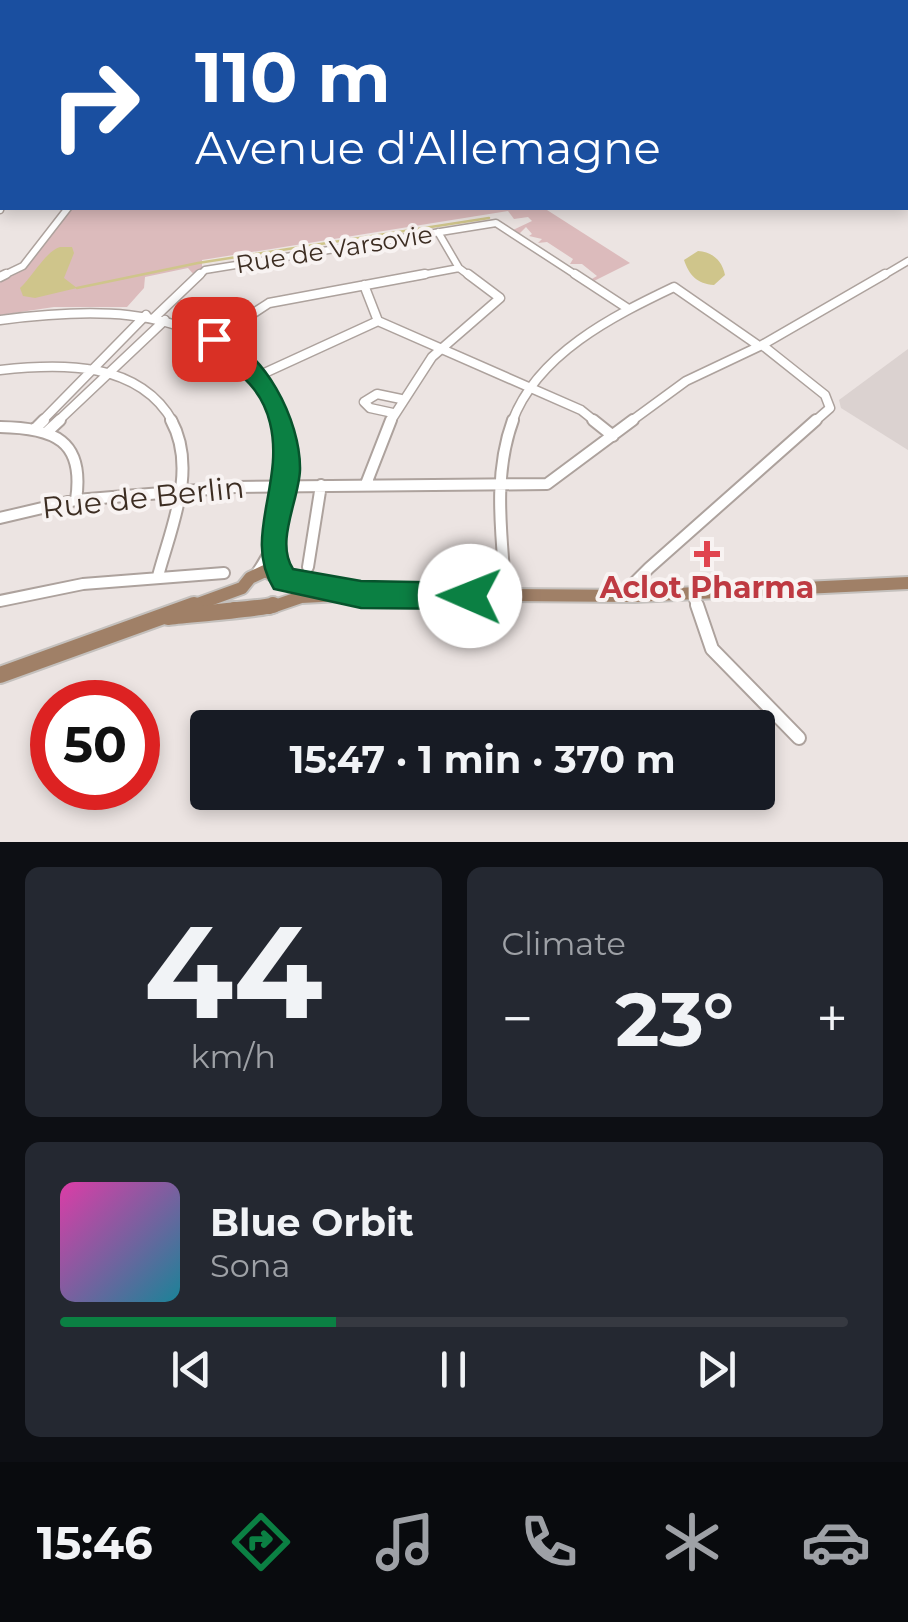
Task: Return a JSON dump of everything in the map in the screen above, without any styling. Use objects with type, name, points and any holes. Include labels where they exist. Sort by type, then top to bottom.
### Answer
[{"type":"main road","points":[[0,675],[242,588],[257,573],[361,594]]},
{"type":"main road","points":[[280,601],[282,577]]},
{"type":"main road","points":[[168,616],[239,607],[265,610],[280,601],[361,594],[635,596],[908,583]]},
{"type":"main road","points":[[242,588],[241,598],[250,609]]},
{"type":"street","points":[[0,277],[23,266],[66,210]]},
{"type":"street","name":"Rue de Varsovie","points":[[155,318],[202,271],[499,224],[627,308]]},
{"type":"street","points":[[366,484],[393,413],[438,346],[500,298],[458,268],[438,232]]},
{"type":"street","name":"Rue de Berlin","points":[[0,518],[76,500],[178,490],[286,485],[547,484],[686,381],[760,346],[908,262]]},
{"type":"street","points":[[214,339],[269,303],[458,268]]},
{"type":"street","points":[[364,285],[378,321],[582,410],[613,436]]},
{"type":"street","points":[[506,596],[500,484],[506,445],[531,389],[570,344],[627,308],[674,287],[825,395],[830,408],[649,568],[634,583],[635,596]]},
{"type":"street","points":[[0,320],[82,311],[155,318],[214,339],[258,376],[282,421],[287,444],[286,485],[273,549],[257,573]]},
{"type":"street","points":[[41,430],[92,370],[155,318]]},
{"type":"street","points":[[41,430],[108,373],[155,318]]},
{"type":"street","points":[[258,376],[378,321]]},
{"type":"street","points":[[0,370],[60,365],[108,373],[145,388],[171,415],[182,446],[183,470],[158,576]]},
{"type":"street","points":[[393,413],[370,408],[364,402],[377,394],[401,398]]},
{"type":"street","points":[[0,427],[41,430],[64,440],[76,455],[80,478],[76,500]]},
{"type":"street","points":[[308,567],[321,485]]},
{"type":"street","points":[[273,549],[282,577]]},
{"type":"street","points":[[0,601],[158,576],[224,573]]},
{"type":"street","points":[[693,594],[712,649],[799,738]]},
{"type":"shaded area","points":[[70,210],[547,210],[630,263],[592,282],[597,276],[582,264],[570,264],[573,259],[547,242],[538,243],[542,239],[529,236],[532,234],[526,227],[519,234],[513,230],[532,221],[528,217],[514,219],[508,211],[202,260],[202,269],[195,276],[188,268],[145,277],[144,288],[127,307],[54,307],[0,315],[0,279],[26,266]]},
{"type":"shaded area","points":[[60,247],[72,247],[74,253],[64,278],[77,288],[35,298],[23,296],[20,288],[45,258]]},
{"type":"shaded area","points":[[698,251],[712,255],[721,265],[725,275],[714,285],[698,281],[686,265],[684,260]]},
{"type":"shaded area","points":[[908,349],[908,450],[841,408],[839,400]]},
{"type":"waterway","points":[[77,288],[198,263],[489,218]]},
{"type":"place","name":"Aclot Pharma","points":[[707,554]]},
{"type":"route","points":[[214,339],[258,376],[276,403],[282,421],[288,470],[273,549],[275,566],[284,580],[361,594],[470,596]]}]
